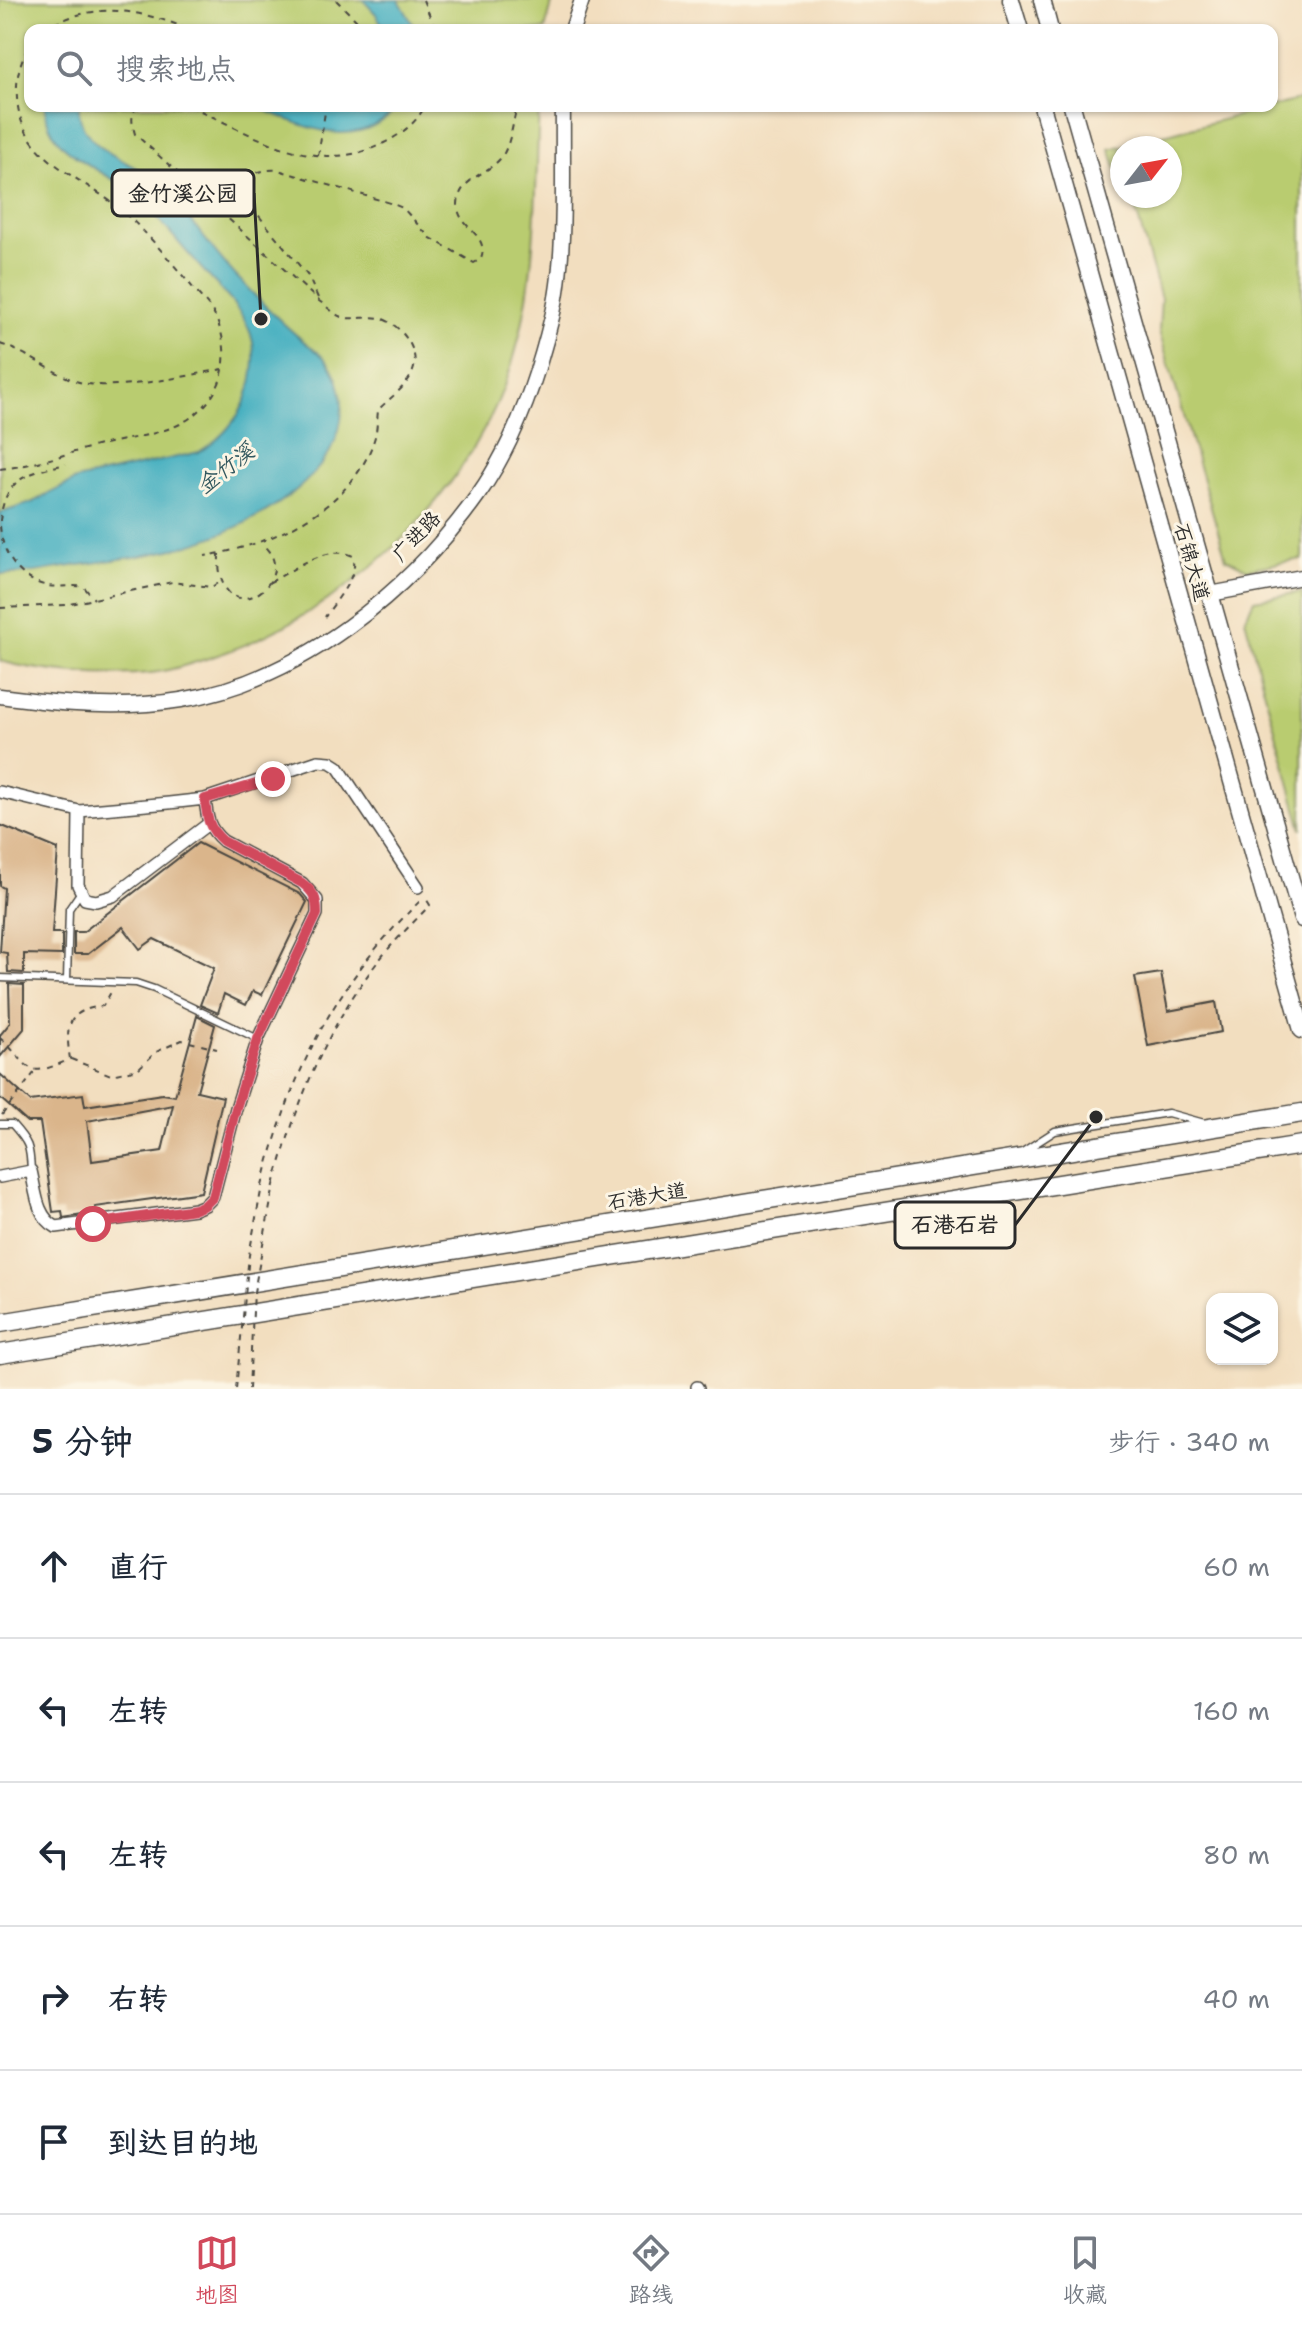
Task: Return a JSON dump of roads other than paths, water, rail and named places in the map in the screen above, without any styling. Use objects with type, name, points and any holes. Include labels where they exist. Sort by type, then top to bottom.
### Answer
[{"type":"main road","points":[[1011,0],[1018,24]]},
{"type":"main road","points":[[1042,0],[1048,24]]},
{"type":"main road","name":"石锦大道","points":[[1044,112],[1302,1030]]},
{"type":"main road","name":"石锦大道","points":[[1074,112],[1302,919]]},
{"type":"main road","points":[[1285,965],[1292,971],[1302,971]]},
{"type":"main road","name":"石港大道","points":[[0,1323],[1302,1113]]},
{"type":"main road","points":[[0,1354],[1302,1145]]},
{"type":"street","points":[[574,24],[582,0]]},
{"type":"street","name":"广进路","points":[[0,696],[62,704],[124,707],[183,699],[236,684],[288,662],[337,635],[385,597],[438,546],[479,494],[514,431],[536,377],[553,314],[560,251],[563,112]]},
{"type":"street","points":[[1210,594],[1302,577]]},
{"type":"street","points":[[0,792],[79,811],[205,799],[273,779],[318,761],[330,762],[338,767],[418,887]]},
{"type":"street","points":[[0,1177],[31,1171],[41,1212],[46,1222],[56,1227],[180,1211],[205,1205],[213,1197],[258,1039],[317,914],[317,900],[302,883],[213,833],[208,824],[205,799]]},
{"type":"street","points":[[79,811],[80,893],[85,899],[96,901],[113,896],[208,824]]},
{"type":"lane","points":[[67,980],[69,909],[80,893]]},
{"type":"lane","points":[[0,978],[136,983],[258,1039]]},
{"type":"lane","points":[[0,1124],[12,1124],[25,1139],[30,1147],[31,1171]]},
{"type":"water","points":[[363,0],[399,0],[413,24],[382,24]]},
{"type":"water","name":"金竹溪","points":[[46,112],[79,112],[82,124],[94,141],[144,173],[164,190],[246,287],[330,365],[341,394],[340,423],[331,449],[314,473],[292,494],[266,511],[211,538],[132,557],[20,574],[0,574],[0,513],[31,503],[76,480],[199,452],[224,433],[237,416],[247,397],[254,364],[251,334],[230,300],[153,213],[127,189],[63,146],[48,122]]},
{"type":"water","points":[[270,112],[392,112],[365,129],[347,133],[329,132]]},
{"type":"place","name":"金竹溪公园","points":[[261,319]]},
{"type":"place","name":"石港石岩","points":[[1096,1117]]}]
